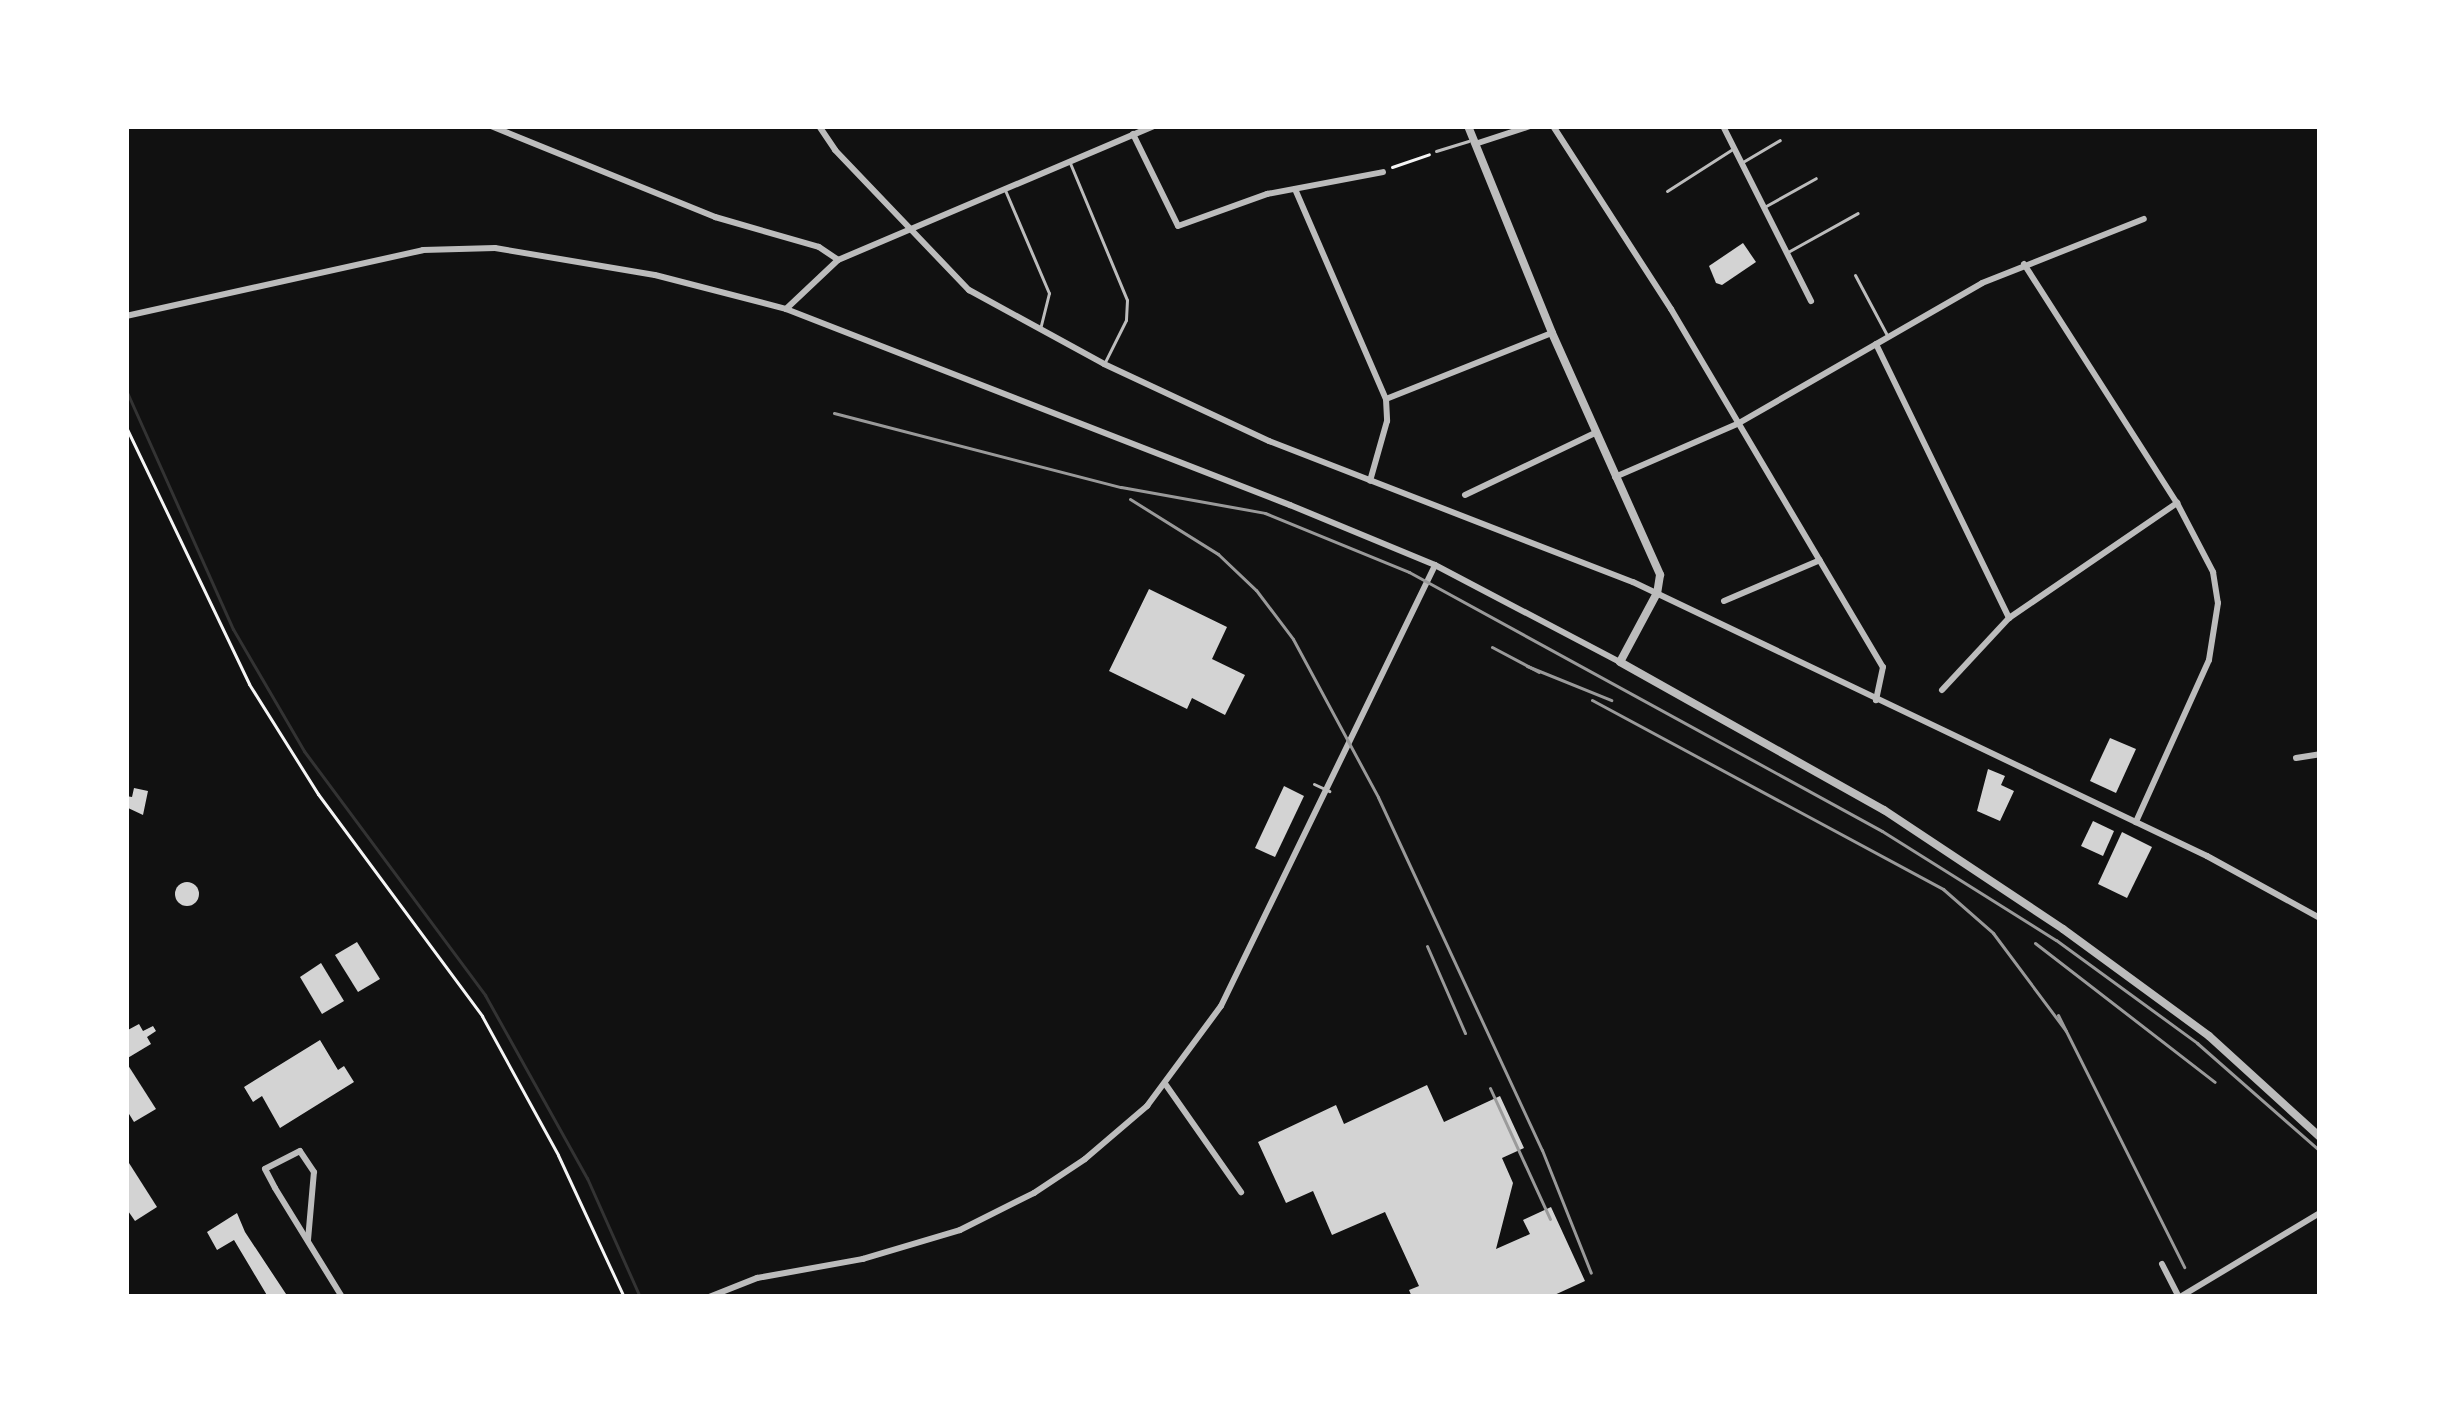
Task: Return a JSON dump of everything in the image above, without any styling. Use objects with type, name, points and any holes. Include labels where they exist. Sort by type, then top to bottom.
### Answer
[{"type":"street","points":[[491,126],[715,217],[819,247],[838,260]]},
{"type":"street","points":[[819,126],[969,290],[1104,364],[1370,481],[1657,593],[2136,822],[2320,918]]},
{"type":"street","points":[[786,309],[838,260],[1153,126]]},
{"type":"street","points":[[1468,126],[1552,333],[1660,575],[1647,616],[1620,662]]},
{"type":"street","points":[[1474,142],[1530,126]]},
{"type":"street","points":[[1552,126],[1738,423],[1883,667],[1876,700]]},
{"type":"street","points":[[1723,126],[1811,301]]},
{"type":"street","points":[[1133,134],[1178,226],[1295,189],[1383,172]]},
{"type":"street","points":[[1295,189],[1386,399],[1388,421],[1370,481]]},
{"type":"street","points":[[1616,477],[1738,423],[2024,265],[2144,218]]},
{"type":"street","points":[[126,316],[395,254],[463,247],[646,273],[786,309],[1435,565],[1620,662],[1834,780],[1992,880],[2194,1025],[2320,1137]]},
{"type":"street","points":[[2024,265],[2177,503],[2212,572],[2218,603],[2209,660],[2136,822]]},
{"type":"street","points":[[1386,399],[1552,333]]},
{"type":"street","points":[[1876,344],[2008,618]]},
{"type":"street","points":[[1465,495],[1595,433]]},
{"type":"street","points":[[1942,690],[2008,618],[2177,503]]},
{"type":"street","points":[[1724,601],[1821,560]]},
{"type":"street","points":[[710,1297],[758,1278],[917,1245],[978,1222],[1085,1159],[1166,1084],[1221,1006],[1435,565]]},
{"type":"street","points":[[2296,758],[2320,754]]},
{"type":"street","points":[[1166,1084],[1241,1192]]},
{"type":"street","points":[[308,1240],[312,1164],[300,1151],[265,1169],[342,1297]]},
{"type":"street","points":[[2162,1264],[2180,1297],[2320,1213]]},
{"type":"lane","points":[[1741,163],[1780,140]]},
{"type":"lane","points":[[1436,151],[1474,142]]},
{"type":"lane","points":[[1667,191],[1735,148]]},
{"type":"lane","points":[[1069,161],[1127,300],[1126,320],[1104,364]]},
{"type":"lane","points":[[1762,208],[1816,178]]},
{"type":"lane","points":[[1005,189],[1048,293],[1040,330]]},
{"type":"lane","points":[[1785,253],[1858,213]]},
{"type":"lane","points":[[1855,275],[1888,337]]},
{"type":"lane","points":[[1314,784],[1329,791]]},
{"type":"path","points":[[1383,172],[1436,151]]},
{"type":"path","points":[[126,427],[249,684],[331,813],[482,1016],[558,1155],[624,1297]]},
{"type":"building","points":[[1743,243],[1756,262],[1722,285],[1716,283],[1709,266]]},
{"type":"building","points":[[1149,589],[1227,627],[1212,659],[1245,675],[1225,715],[1192,698],[1187,709],[1109,671]]},
{"type":"building","points":[[2110,738],[2136,749],[2116,793],[2090,781]]},
{"type":"building","points":[[1988,769],[2005,776],[2001,785],[2014,791],[2000,821],[1977,811]]},
{"type":"building","points":[[1284,786],[1304,796],[1275,857],[1255,848]]},
{"type":"building","points":[[134,788],[148,791],[143,815],[126,807],[126,796],[132,797]]},
{"type":"building","points":[[2093,821],[2114,831],[2103,856],[2081,846]]},
{"type":"building","points":[[2122,832],[2152,847],[2127,898],[2098,884]]},
{"type":"building","points":[[187,882],[196,885],[196,903],[187,906],[178,903],[175,894],[178,885]]},
{"type":"building","points":[[357,942],[380,979],[358,992],[335,955]]},
{"type":"building","points":[[321,963],[344,1001],[322,1014],[300,977]]},
{"type":"building","points":[[139,1024],[143,1031],[153,1026],[156,1031],[147,1037],[151,1044],[126,1059],[126,1031]]},
{"type":"building","points":[[320,1040],[338,1070],[344,1066],[354,1082],[280,1128],[262,1096],[253,1102],[244,1087]]},
{"type":"building","points":[[126,1062],[156,1109],[134,1122],[126,1109]]},
{"type":"building","points":[[1427,1085],[1444,1122],[1500,1096],[1524,1148],[1502,1158],[1513,1183],[1496,1249],[1530,1234],[1523,1220],[1551,1207],[1585,1281],[1550,1297],[1412,1297],[1409,1290],[1419,1286],[1385,1212],[1332,1235],[1313,1191],[1286,1203],[1258,1142],[1336,1105],[1344,1124]]},
{"type":"building","points":[[129,1163],[157,1207],[135,1221],[126,1208]]},
{"type":"building","points":[[237,1213],[288,1297],[268,1297],[234,1240],[217,1250],[207,1232]]},
{"type":"waterway","points":[[126,390],[233,629],[304,751],[485,995],[587,1178],[640,1297]]},
{"type":"railway","points":[[834,413],[1121,487],[1265,513],[1409,572],[1882,831],[2056,940],[2197,1043],[2320,1151]]},
{"type":"railway","points":[[1130,499],[1218,554],[1256,590],[1293,639],[1378,797],[1542,1150],[1591,1273]]},
{"type":"railway","points":[[1492,647],[1539,672]]},
{"type":"railway","points":[[1527,666],[1611,700]]},
{"type":"railway","points":[[1592,700],[1943,889],[1993,933],[2066,1031]]},
{"type":"railway","points":[[2035,943],[2215,1082]]},
{"type":"railway","points":[[1427,946],[1465,1033]]},
{"type":"railway","points":[[2058,1015],[2184,1267]]},
{"type":"railway","points":[[1490,1088],[1550,1219]]}]
